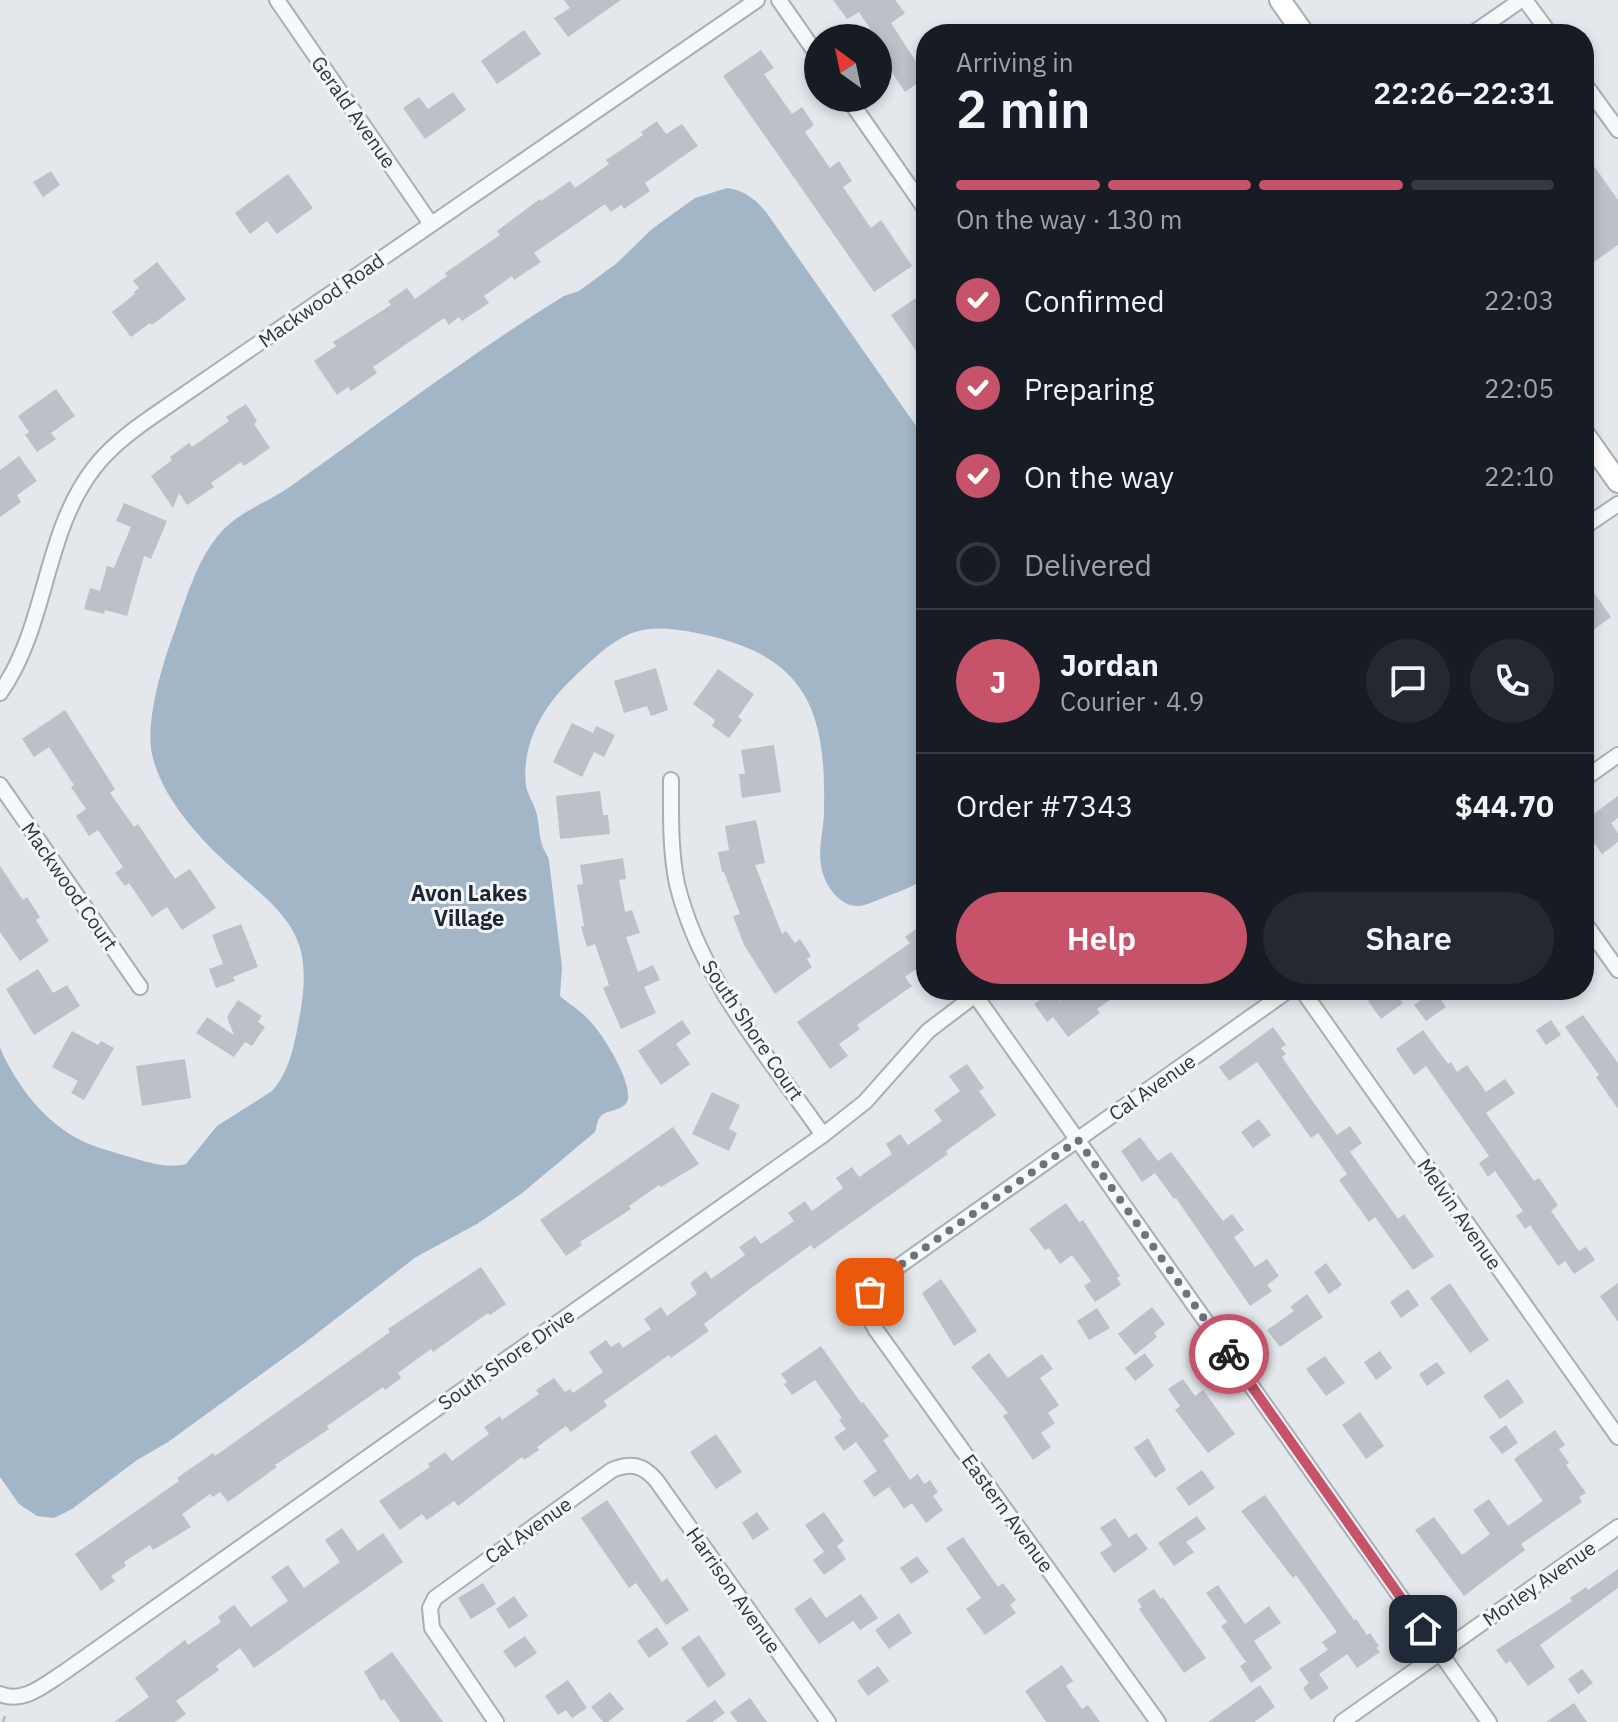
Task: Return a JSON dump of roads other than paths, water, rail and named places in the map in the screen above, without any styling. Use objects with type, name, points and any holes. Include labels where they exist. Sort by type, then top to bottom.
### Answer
[{"type":"main road","points":[[1280,0],[1297,24]]},
{"type":"main road","points":[[1594,448],[1618,482]]},
{"type":"street","name":"Gerald Avenue","points":[[277,0],[431,224]]},
{"type":"street","name":"Mackwood Road","points":[[0,693],[25,648],[69,510],[93,469],[111,448],[142,423],[757,0]]},
{"type":"street","points":[[779,0],[804,36]]},
{"type":"street","points":[[1487,24],[1523,0],[1542,24]]},
{"type":"street","points":[[1594,97],[1618,130]]},
{"type":"street","points":[[858,112],[916,196]]},
{"type":"street","points":[[1594,520],[1618,504]]},
{"type":"street","points":[[1594,772],[1618,755]]},
{"type":"street","name":"South Shore Court","points":[[671,780],[675,868],[696,940],[729,1001],[823,1135]]},
{"type":"street","name":"Mackwood Court","points":[[0,785],[140,987]]},
{"type":"street","points":[[1594,936],[1618,970]]},
{"type":"street","name":"South Shore Drive","points":[[5,1696],[25,1696],[63,1673],[823,1135],[865,1102],[928,1031],[968,1000]]},
{"type":"street","points":[[983,1000],[1078,1140],[1489,1722]]},
{"type":"street","name":"Cal Avenue","points":[[866,1301],[882,1278],[1275,1000]]},
{"type":"street","name":"Melvin Avenue","points":[[1309,1000],[1618,1437]]},
{"type":"street","name":"Eastern Avenue","points":[[866,1301],[876,1330],[1158,1722]]},
{"type":"street","name":"Cal Avenue","points":[[496,1722],[432,1628],[430,1608],[435,1598],[612,1470],[634,1465]]},
{"type":"street","name":"Harrison Avenue","points":[[634,1465],[643,1468],[656,1480],[828,1722]]},
{"type":"street","name":"Morley Avenue","points":[[1342,1722],[1618,1527]]},
{"type":"water","points":[[727,188],[739,191],[758,203],[916,426],[916,884],[859,906],[838,898],[825,879],[820,851],[824,810],[821,745],[815,719],[804,695],[789,675],[768,659],[741,645],[682,630],[646,629],[617,640],[552,701],[536,727],[525,771],[527,790],[549,861],[562,967],[560,996],[589,1020],[608,1045],[625,1080],[628,1090],[626,1103],[602,1115],[595,1132],[521,1194],[477,1224],[416,1257],[168,1442],[137,1460],[72,1509],[54,1518],[37,1516],[19,1504],[0,1477],[0,1048],[33,1102],[68,1133],[94,1146],[172,1166],[186,1164],[217,1126],[278,1084],[290,1057],[301,1010],[303,960],[293,932],[273,905],[212,849],[186,820],[165,788],[152,754],[151,725],[161,674],[197,570],[217,537],[233,521],[291,486],[494,342],[564,296],[579,291],[617,263],[652,229],[695,198]]},
{"type":"district","name":"Avon Lakes Village","points":[[469,904]]}]
